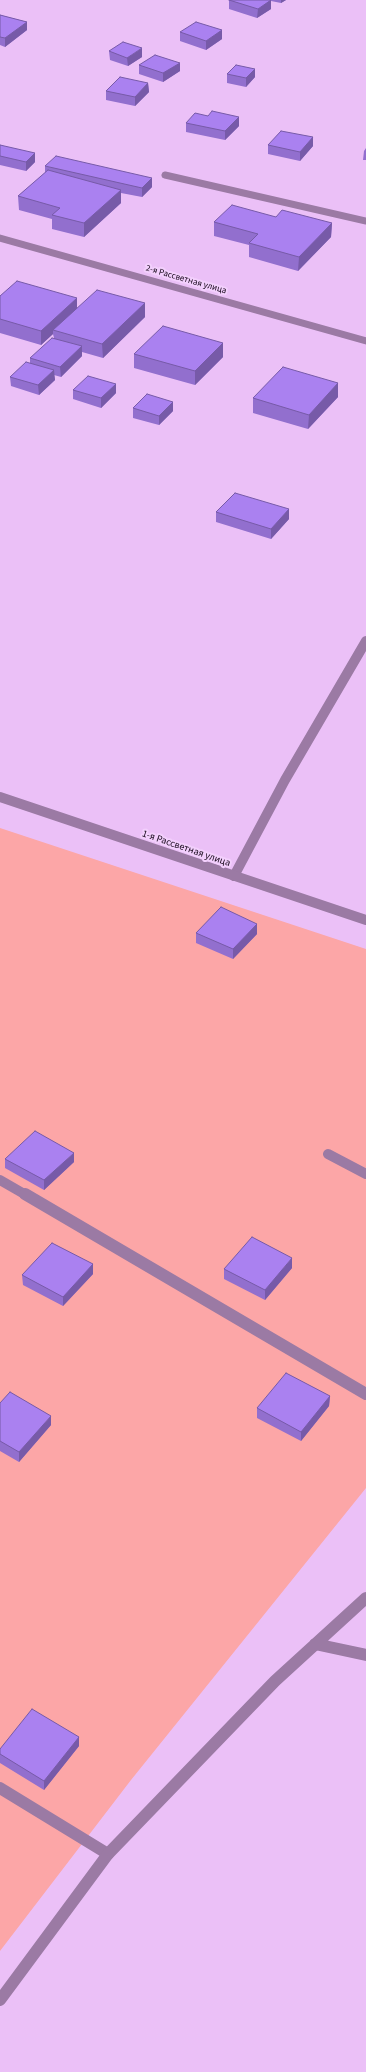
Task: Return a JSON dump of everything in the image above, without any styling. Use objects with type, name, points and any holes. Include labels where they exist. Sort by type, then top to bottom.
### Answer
[{"type":"street","points":[[165,175],[366,221]]},
{"type":"street","name":"2-я Рассветная улица","points":[[0,238],[366,341]]},
{"type":"street","points":[[234,876],[285,780],[366,641]]},
{"type":"street","name":"1-я Рассветная улица","points":[[0,798],[366,920]]},
{"type":"street","points":[[328,1154],[366,1174]]},
{"type":"street","points":[[0,1180],[366,1394]]},
{"type":"street","points":[[0,2000],[108,1854],[275,1682],[366,1598]]},
{"type":"street","points":[[315,1644],[366,1655]]},
{"type":"street","points":[[0,1788],[108,1854]]},
{"type":"shaded area","points":[[0,828],[366,949],[366,1488],[131,1780],[0,1951]]},
{"type":"building","points":[[229,0],[271,0],[258,9]]},
{"type":"building","points":[[0,15],[27,22],[5,38],[0,37]]},
{"type":"building","points":[[196,22],[222,30],[206,41],[180,32]]},
{"type":"building","points":[[123,42],[142,48],[127,58],[109,51]]},
{"type":"building","points":[[155,55],[180,63],[163,73],[139,65]]},
{"type":"building","points":[[236,65],[255,69],[246,78],[227,74]]},
{"type":"building","points":[[120,77],[148,83],[135,97],[106,91]]},
{"type":"building","points":[[212,111],[239,117],[225,131],[186,123],[195,113],[208,116]]},
{"type":"building","points":[[281,131],[313,137],[300,152],[268,145]]},
{"type":"building","points":[[0,145],[35,153],[26,162],[0,156]]},
{"type":"building","points":[[56,156],[152,178],[142,188],[45,166]]},
{"type":"building","points":[[48,170],[121,190],[84,223],[52,215],[60,208],[18,196]]},
{"type":"building","points":[[232,205],[276,217],[282,210],[332,223],[299,257],[249,243],[258,234],[214,222]]},
{"type":"building","points":[[17,281],[77,298],[41,331],[0,319],[0,296]]},
{"type":"building","points":[[97,290],[145,303],[102,344],[53,330]]},
{"type":"building","points":[[163,326],[223,343],[195,371],[134,354]]},
{"type":"building","points":[[52,338],[82,346],[60,367],[30,358]]},
{"type":"building","points":[[26,362],[54,370],[38,385],[10,377]]},
{"type":"building","points":[[283,367],[338,383],[309,415],[253,398]]},
{"type":"building","points":[[88,376],[116,384],[101,398],[73,390]]},
{"type":"building","points":[[147,394],[173,402],[159,416],[133,408]]},
{"type":"building","points":[[235,493],[289,509],[271,529],[216,512]]},
{"type":"building","points":[[221,907],[257,924],[233,949],[196,933]]},
{"type":"building","points":[[35,1131],[74,1153],[44,1180],[5,1159]]},
{"type":"building","points":[[252,1237],[292,1258],[265,1290],[224,1269]]},
{"type":"building","points":[[52,1243],[93,1264],[63,1297],[22,1275]]},
{"type":"building","points":[[286,1373],[330,1396],[301,1432],[257,1408]]},
{"type":"building","points":[[10,1392],[51,1416],[19,1452],[0,1441],[0,1403]]},
{"type":"building","points":[[32,1709],[79,1737],[44,1781],[0,1754],[0,1749]]}]
